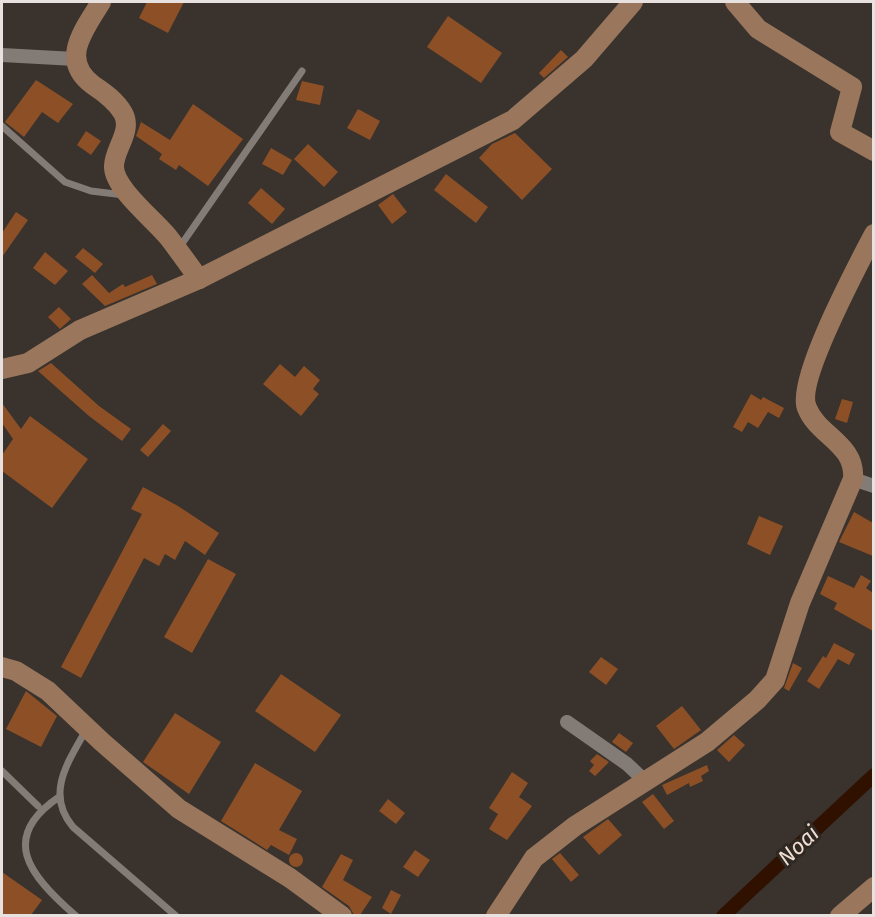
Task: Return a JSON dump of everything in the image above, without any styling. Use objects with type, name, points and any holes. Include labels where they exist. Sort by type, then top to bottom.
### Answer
[{"type":"street","points":[[101,2],[86,28],[75,59],[77,69],[84,78],[111,97],[124,115],[125,131],[114,166],[117,178],[178,250],[199,279]]},
{"type":"street","points":[[2,369],[28,363],[80,330],[199,279],[513,120],[584,59],[633,2]]},
{"type":"street","points":[[735,2],[758,30],[852,87],[840,132],[873,151]]},
{"type":"street","points":[[2,55],[75,59]]},
{"type":"street","points":[[496,915],[534,858],[576,826],[707,742],[757,700],[775,680],[800,603],[852,479],[852,461],[808,412],[804,399],[825,334],[873,234]]},
{"type":"street","points":[[852,479],[873,486]]},
{"type":"street","points":[[2,667],[16,671],[48,691],[180,809],[342,915]]},
{"type":"street","points":[[567,722],[627,764],[645,781]]},
{"type":"street","points":[[840,915],[873,887]]},
{"type":"lane","points":[[178,250],[302,71]]},
{"type":"lane","points":[[2,126],[65,182],[91,191],[130,195]]},
{"type":"lane","points":[[87,728],[68,762],[59,797],[60,810],[73,827],[176,915]]},
{"type":"lane","points":[[2,771],[38,806]]},
{"type":"lane","points":[[27,812],[59,797]]},
{"type":"lane","points":[[27,874],[76,915]]},
{"type":"building","points":[[147,2],[184,2],[168,33],[139,18]]},
{"type":"building","points":[[448,16],[502,53],[481,83],[427,47]]},
{"type":"building","points":[[561,50],[568,57],[544,78],[539,73]]},
{"type":"building","points":[[36,80],[73,104],[58,123],[42,112],[24,137],[5,122]]},
{"type":"building","points":[[302,81],[324,86],[320,105],[296,100]]},
{"type":"building","points":[[193,104],[243,139],[208,186],[179,165],[176,170],[159,159],[162,154],[136,136],[141,122],[170,140]]},
{"type":"building","points":[[358,109],[380,121],[370,140],[347,128]]},
{"type":"building","points":[[86,131],[101,141],[91,155],[77,145]]},
{"type":"building","points":[[515,133],[552,169],[522,200],[479,158],[492,144]]},
{"type":"building","points":[[308,144],[338,172],[324,187],[294,159]]},
{"type":"building","points":[[271,148],[292,160],[283,175],[262,164]]},
{"type":"building","points":[[446,174],[488,207],[476,223],[434,190]]},
{"type":"building","points":[[261,188],[285,209],[272,224],[248,203]]},
{"type":"building","points":[[393,194],[407,212],[392,224],[378,205]]},
{"type":"building","points":[[16,212],[28,220],[2,257],[2,233]]},
{"type":"building","points":[[83,248],[103,264],[95,273],[75,257]]},
{"type":"building","points":[[45,252],[68,271],[55,285],[33,268]]},
{"type":"building","points":[[92,275],[109,293],[123,284],[125,287],[152,275],[157,284],[105,306],[82,284]]},
{"type":"building","points":[[59,307],[71,319],[60,329],[48,317]]},
{"type":"building","points":[[51,363],[99,406],[131,429],[122,441],[89,416],[38,371]]},
{"type":"building","points":[[280,364],[295,377],[304,366],[320,380],[313,389],[319,394],[301,416],[263,384]]},
{"type":"building","points":[[751,394],[761,400],[763,397],[784,408],[779,418],[768,412],[758,428],[748,422],[742,432],[733,427]]},
{"type":"building","points":[[842,399],[853,402],[847,423],[835,419]]},
{"type":"building","points":[[2,403],[21,429],[30,416],[88,459],[52,508],[2,471],[2,455],[13,439],[2,423]]},
{"type":"building","points":[[163,424],[171,431],[148,457],[140,450]]},
{"type":"building","points":[[143,487],[178,506],[219,533],[205,555],[185,541],[175,560],[165,554],[159,566],[144,558],[81,678],[61,667],[142,514],[131,509]]},
{"type":"building","points":[[854,512],[873,523],[873,556],[839,542]]},
{"type":"building","points":[[759,516],[783,526],[770,555],[747,544]]},
{"type":"building","points":[[208,559],[236,574],[192,653],[164,637]]},
{"type":"building","points":[[861,575],[871,581],[866,588],[873,593],[873,631],[834,609],[837,603],[820,594],[828,576],[854,588]]},
{"type":"building","points":[[834,643],[855,654],[849,665],[838,659],[819,689],[807,681],[823,656],[826,658]]},
{"type":"building","points":[[601,657],[618,669],[606,685],[589,672]]},
{"type":"building","points":[[793,663],[802,668],[789,691],[784,688]]},
{"type":"building","points":[[281,674],[341,715],[315,752],[255,711]]},
{"type":"building","points":[[26,691],[57,716],[41,747],[6,729]]},
{"type":"building","points":[[682,706],[701,730],[674,749],[656,726]]},
{"type":"building","points":[[175,713],[221,742],[189,794],[143,762]]},
{"type":"building","points":[[619,733],[633,743],[626,752],[612,742]]},
{"type":"building","points":[[734,735],[745,745],[729,762],[717,750]]},
{"type":"building","points":[[597,754],[609,762],[595,776],[589,771],[594,765],[590,761]]},
{"type":"building","points":[[255,763],[302,791],[279,830],[297,839],[289,855],[271,845],[267,850],[221,821]]},
{"type":"building","points":[[707,765],[709,771],[701,776],[703,781],[690,787],[689,783],[667,795],[662,785]]},
{"type":"building","points":[[512,772],[528,783],[519,797],[532,806],[507,840],[489,829],[498,814],[489,808]]},
{"type":"building","points":[[653,794],[674,821],[664,829],[642,802]]},
{"type":"building","points":[[388,799],[405,813],[396,824],[379,811]]},
{"type":"building","points":[[608,819],[622,835],[599,855],[583,837]]},
{"type":"building","points":[[415,850],[430,860],[418,877],[403,867]]},
{"type":"building","points":[[296,853],[301,855],[303,860],[301,865],[296,867],[291,865],[289,860],[291,855]]},
{"type":"building","points":[[560,853],[579,875],[571,882],[552,859]]},
{"type":"building","points":[[341,854],[353,860],[343,880],[372,897],[360,915],[354,915],[349,906],[322,887]]},
{"type":"building","points":[[2,872],[42,900],[31,915],[2,915]]},
{"type":"building","points":[[391,890],[401,895],[391,914],[382,908]]},
{"type":"waterway","name":"Noai","points":[[723,916],[874,775]]}]
